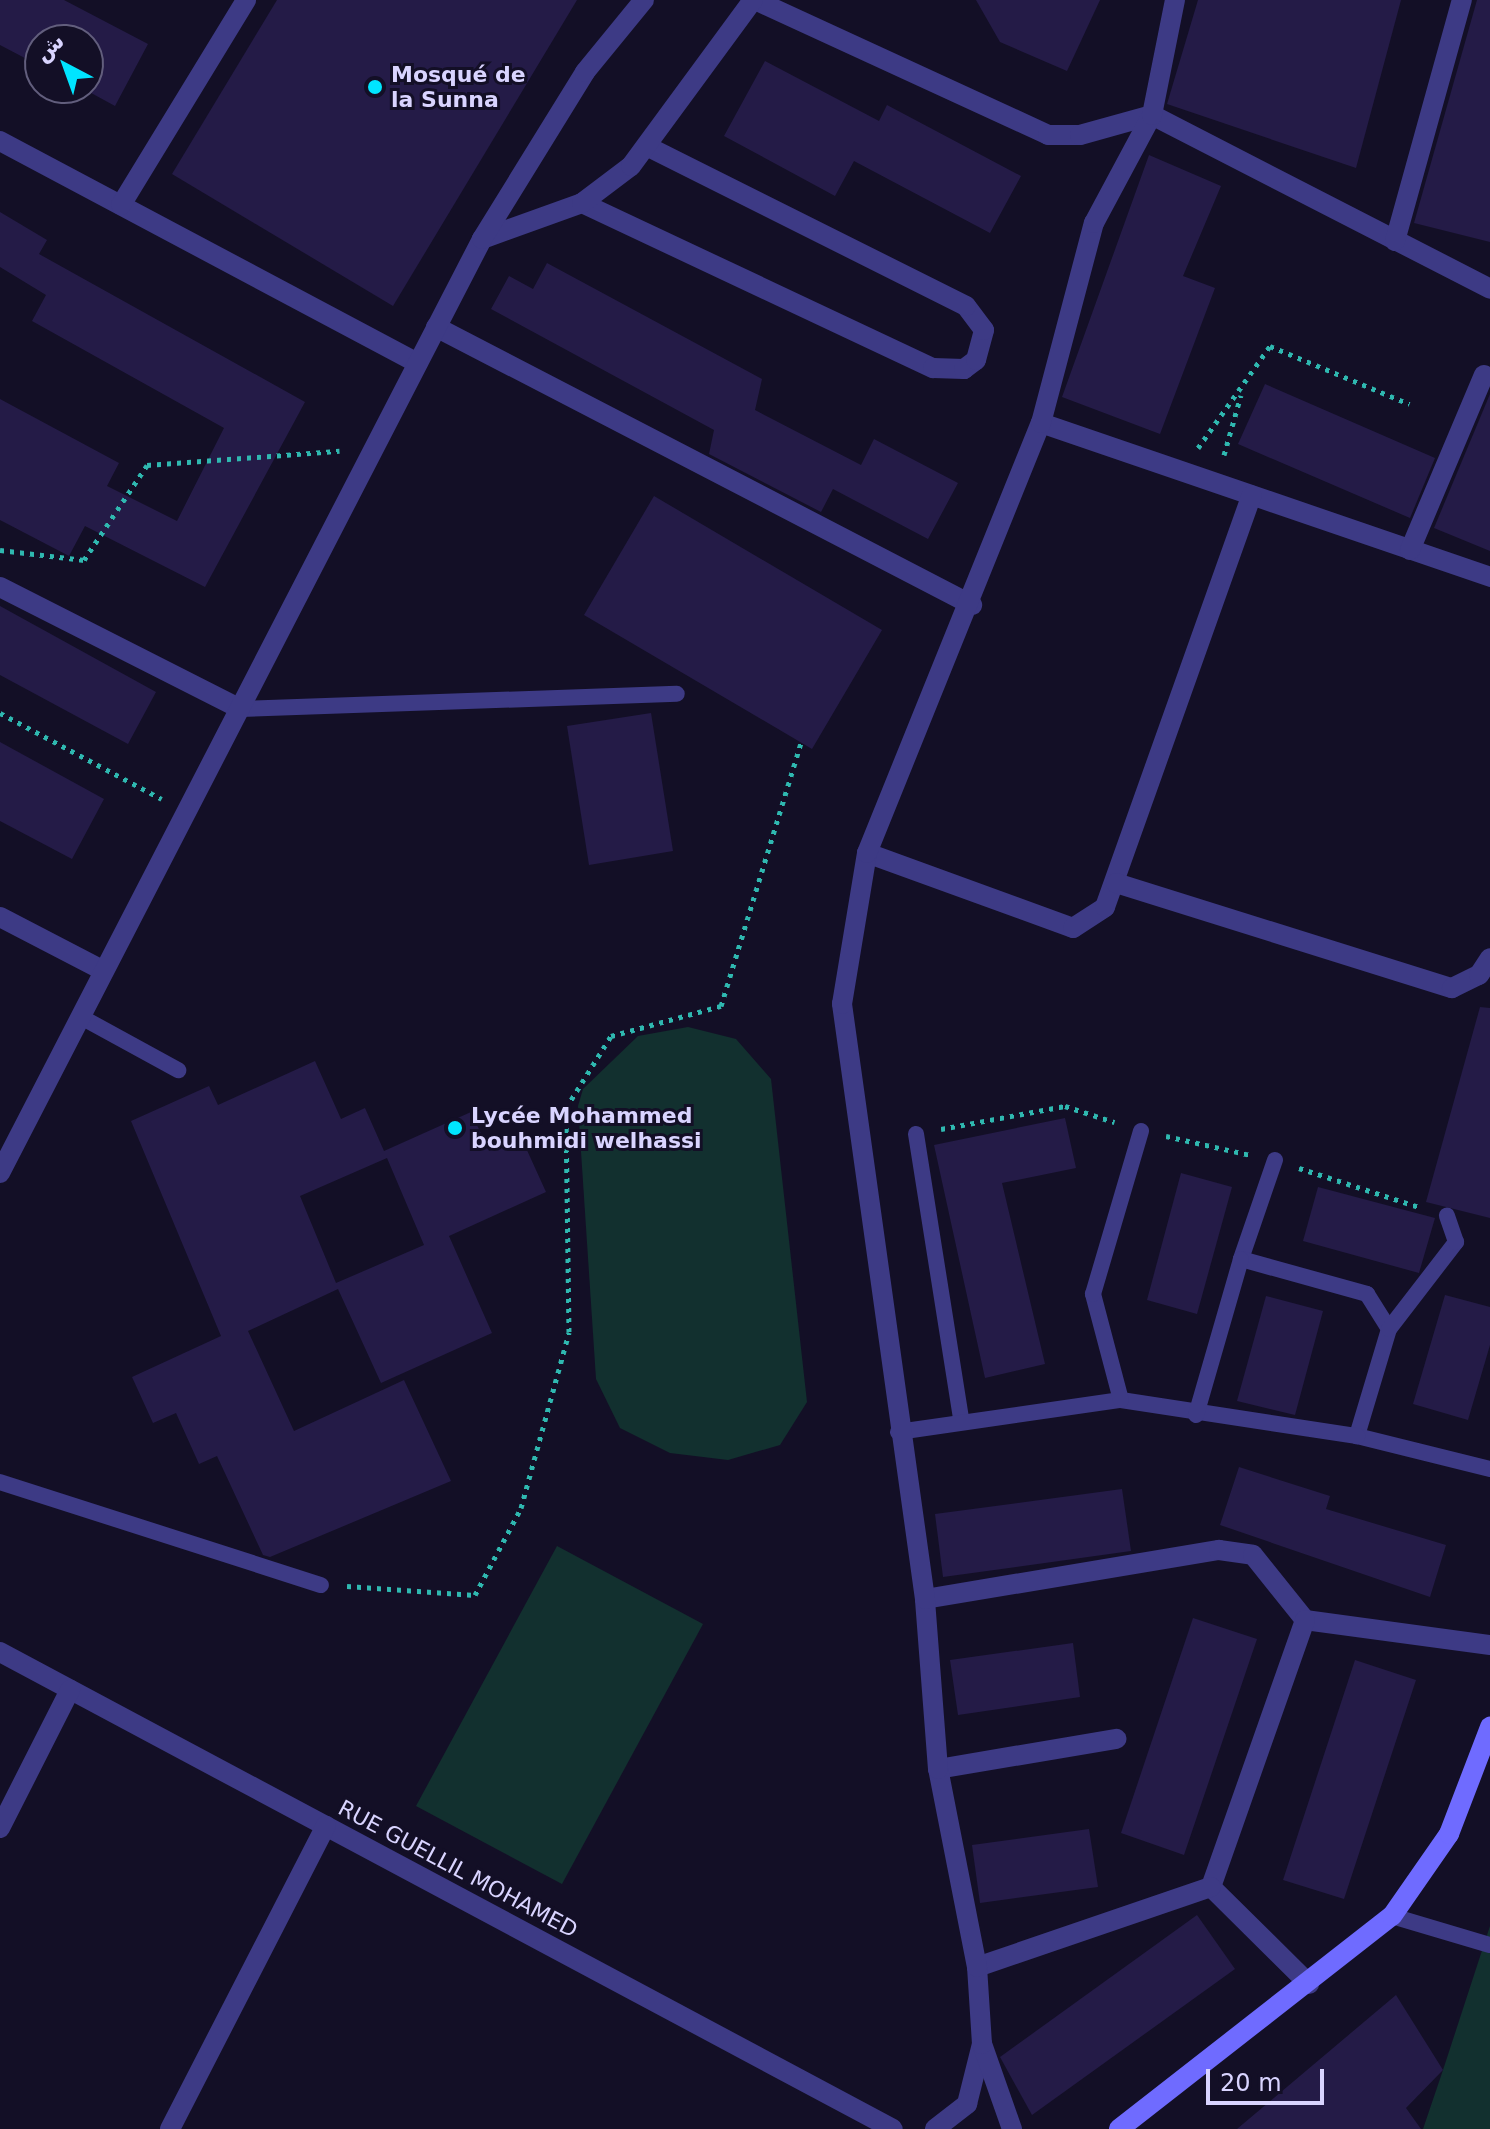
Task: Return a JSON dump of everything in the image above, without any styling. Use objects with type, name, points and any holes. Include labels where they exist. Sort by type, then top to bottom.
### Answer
[{"type":"street","points":[[121,205],[246,0]]},
{"type":"street","points":[[0,1173],[482,239],[585,72],[644,0]]},
{"type":"street","points":[[482,239],[582,203],[648,147],[754,0],[1048,135],[1080,135],[1152,115],[1490,289]]},
{"type":"street","points":[[1012,2129],[982,2044],[977,1967],[938,1769],[925,1599],[898,1432],[842,1004],[867,853],[972,605],[1041,423],[1094,223],[1152,115],[1175,0]]},
{"type":"street","points":[[1395,241],[1462,0]]},
{"type":"street","points":[[0,141],[418,363]]},
{"type":"street","points":[[582,203],[933,368],[964,369],[976,360],[984,330],[966,306],[648,147]]},
{"type":"street","points":[[436,327],[972,605]]},
{"type":"street","points":[[1410,550],[1484,375]]},
{"type":"street","points":[[1041,423],[1490,577]]},
{"type":"street","points":[[867,853],[1073,928],[1105,907],[1252,495]]},
{"type":"street","points":[[0,587],[240,709]]},
{"type":"street","points":[[1116,883],[1452,988],[1479,975],[1490,958]]},
{"type":"street","points":[[0,917],[104,971]]},
{"type":"street","points":[[925,1599],[1219,1550],[1253,1555],[1305,1620],[1490,1645]]},
{"type":"street","points":[[1211,1887],[1305,1620]]},
{"type":"street","name":"RUE GUELLIL MOHAMED","points":[[0,1652],[893,2129]]},
{"type":"street","points":[[0,1828],[70,1690]]},
{"type":"street","points":[[1119,2129],[1309,1984],[1392,1916],[1449,1834],[1490,1727]]},
{"type":"street","points":[[938,1769],[1116,1739]]},
{"type":"street","points":[[170,2129],[326,1826]]},
{"type":"street","points":[[977,1967],[1211,1887]]},
{"type":"street","points":[[1211,1887],[1309,1984]]},
{"type":"street","points":[[935,2129],[967,2104],[982,2044]]},
{"type":"lane","points":[[240,709],[677,694]]},
{"type":"lane","points":[[81,1017],[178,1070]]},
{"type":"lane","points":[[1121,1400],[1093,1294],[1141,1131]]},
{"type":"lane","points":[[916,1134],[961,1418]]},
{"type":"lane","points":[[1196,1415],[1241,1259],[1275,1160]]},
{"type":"lane","points":[[1357,1436],[1389,1329],[1456,1242],[1447,1216]]},
{"type":"lane","points":[[1241,1259],[1367,1294],[1389,1329]]},
{"type":"lane","points":[[898,1432],[961,1418],[1121,1400],[1196,1415],[1357,1436],[1490,1469]]},
{"type":"lane","points":[[0,1482],[321,1585]]},
{"type":"lane","points":[[1392,1916],[1490,1945]]},
{"type":"path","points":[[1180,471],[1242,390],[1270,346],[1409,404]]},
{"type":"path","points":[[1216,483],[1242,390]]},
{"type":"path","points":[[0,550],[84,560],[147,465],[374,449]]},
{"type":"path","points":[[0,713],[186,812]]},
{"type":"path","points":[[321,1585],[475,1595],[521,1508],[569,1332],[566,1108],[611,1036],[721,1006],[801,743]]},
{"type":"path","points":[[916,1134],[1065,1106],[1141,1131],[1275,1160],[1447,1216]]},
{"type":"green space","points":[[688,1027],[736,1039],[771,1079],[807,1402],[780,1445],[728,1460],[670,1453],[620,1428],[596,1379],[578,1106],[583,1089],[638,1036]]},
{"type":"green space","points":[[557,1546],[703,1624],[562,1884],[416,1806]]},
{"type":"green space","points":[[1490,1926],[1490,2129],[1423,2129],[1443,2070]]},
{"type":"building","points":[[0,0],[64,0],[148,44],[115,106],[104,100],[104,24],[24,24],[24,58],[0,45]]},
{"type":"building","name":"Mosqué de la Sunna","points":[[277,0],[577,0],[393,306],[172,174]]},
{"type":"building","points":[[976,0],[1100,0],[1067,71],[1000,42]]},
{"type":"building","points":[[1198,0],[1401,0],[1356,168],[1167,104]]},
{"type":"building","points":[[1477,0],[1490,0],[1490,242],[1414,223]]},
{"type":"building","points":[[765,61],[879,121],[887,105],[1021,176],[990,233],[854,161],[835,196],[724,136]]},
{"type":"building","points":[[1149,155],[1221,186],[1183,276],[1215,288],[1160,434],[1062,397]]},
{"type":"building","points":[[0,212],[47,240],[39,254],[305,402],[205,587],[85,526],[69,556],[0,520],[0,399],[119,463],[107,486],[177,521],[224,428],[32,321],[46,295],[0,267]]},
{"type":"building","points":[[547,263],[762,379],[755,410],[861,465],[874,439],[958,483],[928,539],[833,489],[821,512],[709,454],[714,430],[491,309],[509,276],[533,289]]},
{"type":"building","points":[[1265,384],[1435,458],[1410,518],[1238,444]]},
{"type":"building","points":[[1490,394],[1490,551],[1434,528]]},
{"type":"building","points":[[654,496],[882,630],[812,749],[584,615]]},
{"type":"building","points":[[0,606],[156,692],[128,744],[0,675]]},
{"type":"building","points":[[651,713],[673,851],[589,865],[567,726]]},
{"type":"building","points":[[0,742],[104,799],[72,859],[0,821]]},
{"type":"building","points":[[1480,1007],[1490,1008],[1490,1218],[1426,1202]]},
{"type":"building","points":[[315,1061],[341,1119],[365,1108],[384,1151],[471,1112],[489,1151],[521,1137],[546,1192],[449,1236],[492,1333],[381,1383],[338,1289],[248,1331],[294,1431],[404,1380],[451,1481],[270,1557],[263,1555],[217,1456],[199,1464],[176,1413],[153,1423],[132,1377],[221,1336],[131,1121],[209,1086],[218,1105]],"holes":[[[387,1158],[424,1245],[336,1283],[300,1196]]]},
{"type":"building","points":[[1065,1118],[1076,1168],[1002,1183],[1045,1364],[985,1378],[934,1145]]},
{"type":"building","points":[[1181,1173],[1232,1187],[1197,1314],[1147,1300]]},
{"type":"building","points":[[1318,1187],[1435,1218],[1419,1273],[1303,1241]]},
{"type":"building","points":[[1445,1295],[1490,1307],[1490,1345],[1468,1420],[1413,1404]]},
{"type":"building","points":[[1266,1296],[1323,1311],[1295,1415],[1237,1401]]},
{"type":"building","points":[[1239,1467],[1330,1496],[1326,1509],[1446,1545],[1430,1597],[1220,1525]]},
{"type":"building","points":[[1122,1489],[1131,1551],[943,1577],[935,1514]]},
{"type":"building","points":[[1193,1618],[1257,1639],[1184,1855],[1121,1833]]},
{"type":"building","points":[[1073,1643],[1080,1697],[958,1715],[950,1660]]},
{"type":"building","points":[[1355,1660],[1416,1680],[1344,1899],[1283,1880]]},
{"type":"building","points":[[1089,1829],[1098,1887],[980,1903],[972,1845]]},
{"type":"building","points":[[1197,1915],[1235,1969],[1032,2115],[1000,2057]]},
{"type":"building","points":[[1396,1995],[1443,2070],[1406,2108],[1421,2129],[1237,2129]]},
{"type":"place","name":"Mosqué de la Sunna","points":[[375,87]]},
{"type":"place","name":"Lycée Mohammed bouhmidi welhassi","points":[[455,1128]]}]
